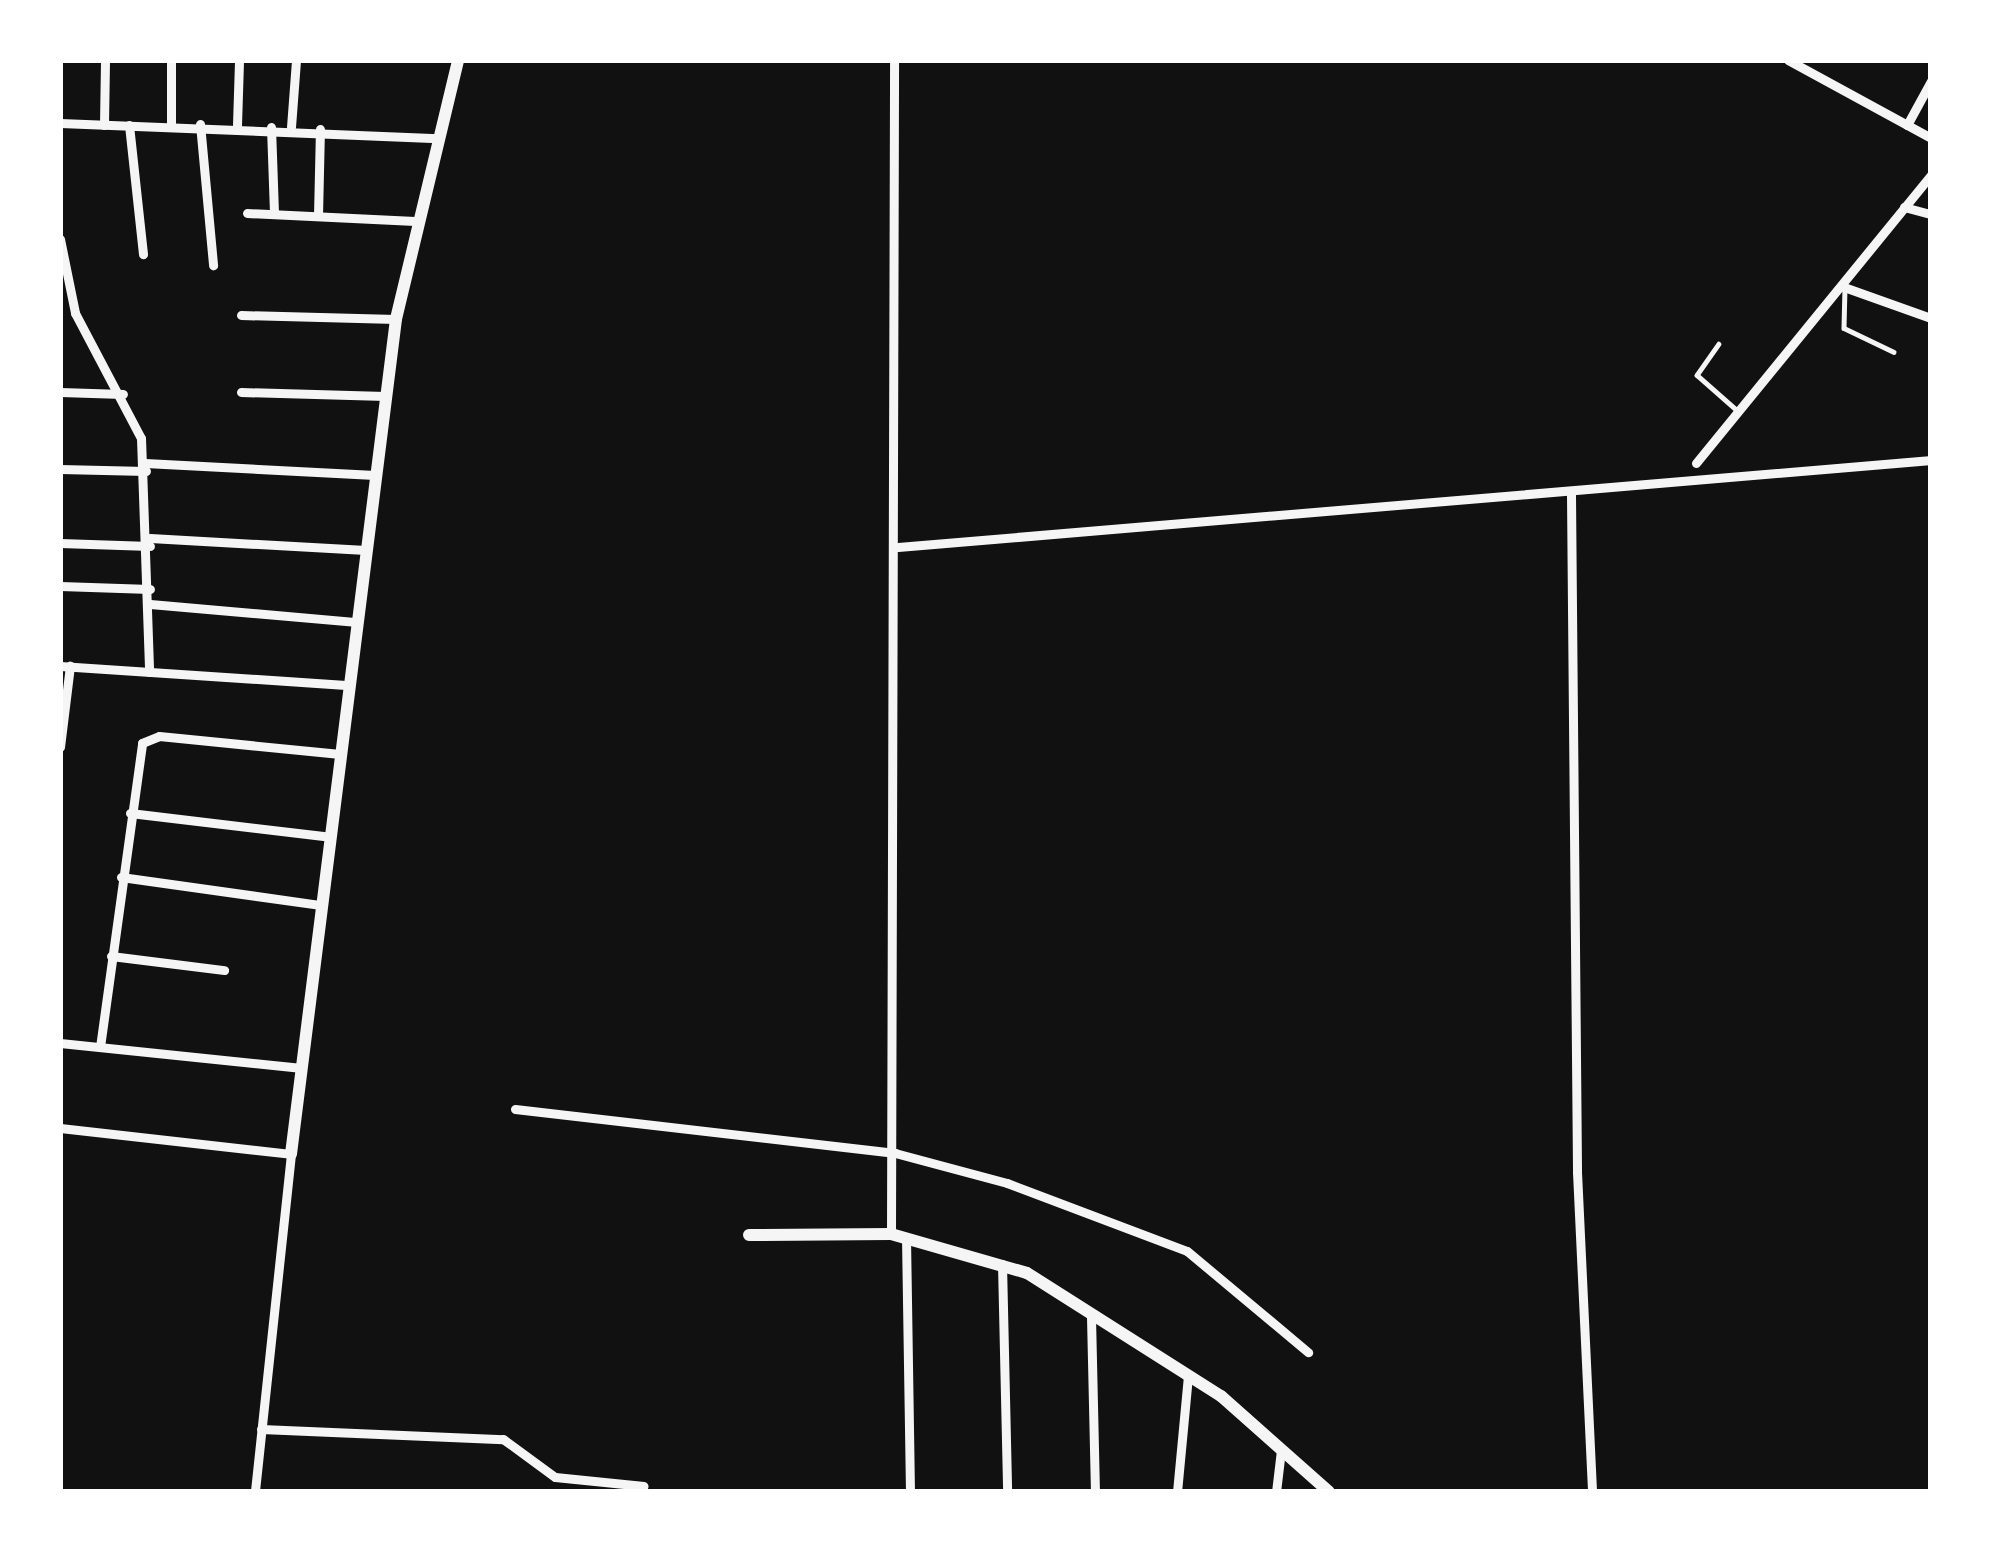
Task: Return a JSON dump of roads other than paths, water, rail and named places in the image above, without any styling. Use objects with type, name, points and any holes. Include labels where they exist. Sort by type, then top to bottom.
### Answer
[{"type":"street","points":[[104,60],[104,125]]},
{"type":"street","points":[[170,125],[171,60]]},
{"type":"street","points":[[237,125],[239,60]]},
{"type":"street","points":[[291,128],[296,60]]},
{"type":"street","points":[[255,1492],[292,1149],[385,396],[415,220],[458,60]]},
{"type":"street","points":[[894,60],[898,547],[893,1205],[899,1236],[910,1492]]},
{"type":"street","points":[[1788,60],[1931,138]]},
{"type":"street","points":[[1907,125],[1931,81]]},
{"type":"street","points":[[60,123],[237,125],[437,138]]},
{"type":"street","points":[[200,124],[213,266]]},
{"type":"street","points":[[129,125],[142,254]]},
{"type":"street","points":[[271,127],[274,214]]},
{"type":"street","points":[[318,216],[320,129]]},
{"type":"street","points":[[1696,463],[1931,175]]},
{"type":"street","points":[[1904,207],[1931,214]]},
{"type":"street","points":[[248,213],[415,220]]},
{"type":"street","points":[[60,239],[75,313],[123,394],[146,467],[149,671]]},
{"type":"street","points":[[1843,286],[1931,318]]},
{"type":"street","points":[[60,313],[75,313]]},
{"type":"street","points":[[241,315],[396,319]]},
{"type":"street","points":[[60,392],[123,394]]},
{"type":"street","points":[[241,392],[385,396]]},
{"type":"street","points":[[898,547],[1571,495],[1931,460]]},
{"type":"street","points":[[60,469],[146,467],[375,475]]},
{"type":"street","points":[[1571,495],[1576,1172],[1592,1492]]},
{"type":"street","points":[[60,543],[366,550]]},
{"type":"street","points":[[60,586],[150,589]]},
{"type":"street","points":[[150,604],[357,622]]},
{"type":"street","points":[[60,747],[65,666],[349,685]]},
{"type":"street","points":[[100,1047],[136,755],[146,739],[340,754]]},
{"type":"street","points":[[130,813],[330,837]]},
{"type":"street","points":[[122,877],[321,905]]},
{"type":"street","points":[[111,956],[224,970]]},
{"type":"street","points":[[60,1043],[302,1068]]},
{"type":"street","points":[[515,1109],[895,1158],[1174,1244],[1307,1352]]},
{"type":"street","points":[[60,1128],[292,1149]]},
{"type":"street","points":[[749,1235],[899,1236],[1002,1264],[1050,1285],[1282,1444],[1327,1491]]},
{"type":"street","points":[[1002,1264],[1007,1492]]},
{"type":"street","points":[[1091,1317],[1095,1492]]},
{"type":"street","points":[[1178,1492],[1188,1376]]},
{"type":"street","points":[[262,1429],[502,1439],[555,1477],[644,1486]]},
{"type":"street","points":[[1276,1492],[1282,1444]]},
{"type":"lane","points":[[1843,286],[1844,328],[1894,352]]},
{"type":"lane","points":[[1719,344],[1697,375],[1738,411]]}]
